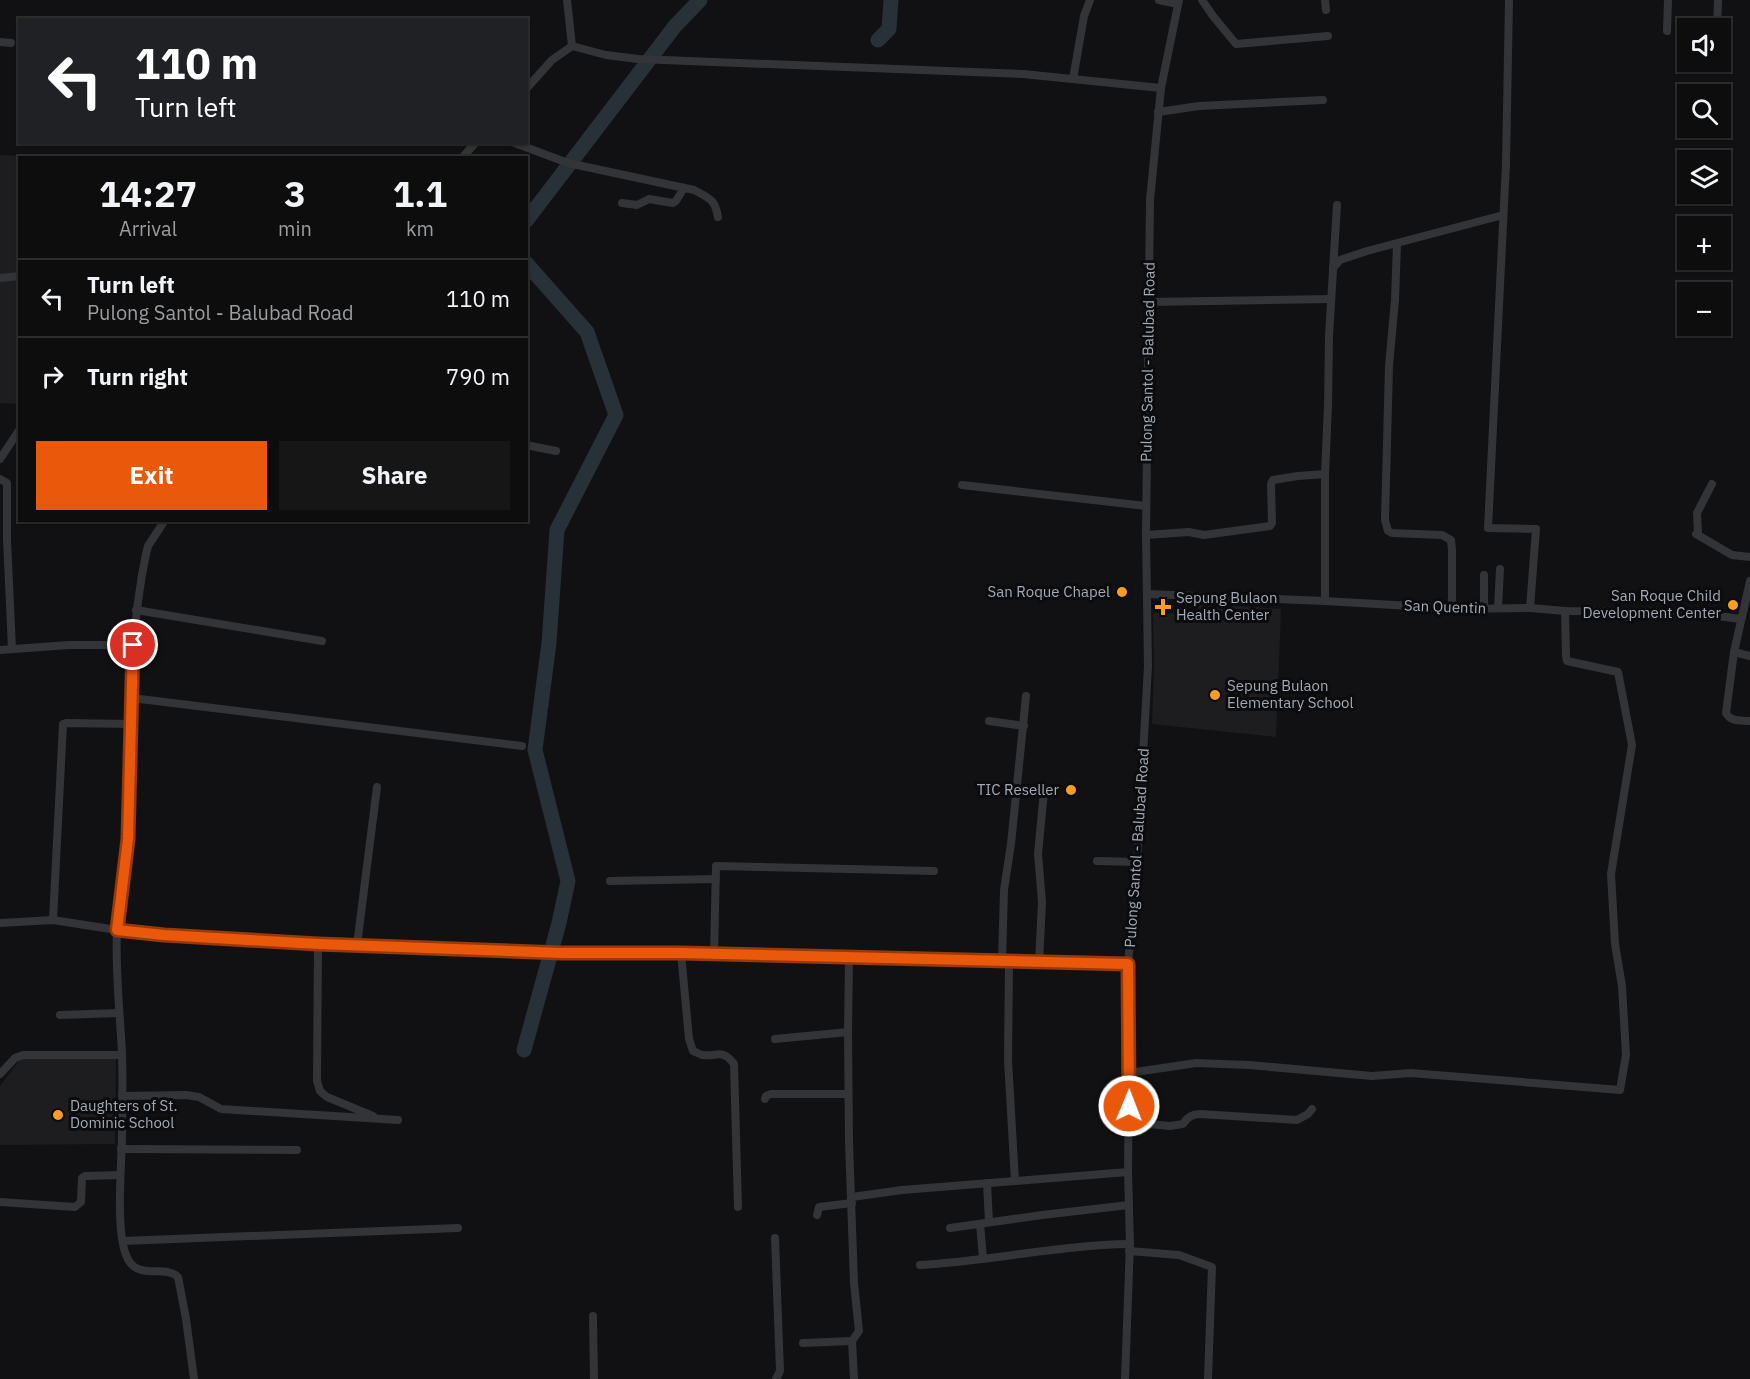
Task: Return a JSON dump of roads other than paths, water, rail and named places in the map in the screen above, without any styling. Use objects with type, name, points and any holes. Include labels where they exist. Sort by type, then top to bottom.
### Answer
[{"type":"street","points":[[567,0],[572,46]]},
{"type":"street","points":[[1073,79],[1084,16],[1090,0]]},
{"type":"street","points":[[1160,0],[1179,2]]},
{"type":"street","points":[[1202,0],[1236,44],[1328,36]]},
{"type":"street","points":[[1325,0],[1326,10]]},
{"type":"street","points":[[1509,0],[1506,164],[1488,528],[1536,529],[1530,608]]},
{"type":"street","points":[[1667,31],[1668,0]]},
{"type":"street","points":[[1718,18],[1719,0]]},
{"type":"street","name":"Pulong Santol - Balubad Road","points":[[0,923],[53,920],[164,935],[318,944],[562,953],[681,953],[1128,964],[1137,862],[1148,666],[1146,506],[1150,200],[1161,88],[1179,2]]},
{"type":"street","points":[[0,42],[11,43]]},
{"type":"street","points":[[528,87],[552,60],[572,46],[606,55],[638,59],[1023,74],[1161,88]]},
{"type":"street","points":[[1158,112],[1199,106],[1323,100]]},
{"type":"street","points":[[464,156],[474,144]]},
{"type":"street","points":[[517,144],[570,164],[694,190],[711,199],[716,206],[718,217]]},
{"type":"street","points":[[622,203],[637,205],[649,199],[673,203],[684,188]]},
{"type":"street","points":[[1325,601],[1325,474],[1330,299],[1337,205]]},
{"type":"street","points":[[1333,268],[1340,260],[1503,215]]},
{"type":"street","points":[[1397,244],[1389,366],[1385,520],[1388,531],[1442,534],[1451,540],[1452,608]]},
{"type":"street","points":[[0,278],[18,276]]},
{"type":"street","points":[[1148,302],[1330,299]]},
{"type":"street","points":[[0,459],[18,432]]},
{"type":"street","points":[[528,445],[556,451]]},
{"type":"street","points":[[1146,535],[1188,532],[1204,535],[1270,526],[1272,523],[1271,484],[1273,480],[1325,474]]},
{"type":"street","points":[[0,479],[7,483],[12,649]]},
{"type":"street","points":[[1712,484],[1697,513],[1698,533],[1696,534],[1732,555],[1750,557]]},
{"type":"street","points":[[962,485],[1146,506]]},
{"type":"street","points":[[164,522],[148,546],[136,610],[133,645],[128,839],[117,930],[122,1055],[120,1175],[123,1241],[126,1254],[133,1265],[147,1272],[171,1273],[178,1277],[194,1379]]},
{"type":"street","points":[[1498,608],[1500,569]]},
{"type":"street","points":[[1484,575],[1484,609]]},
{"type":"street","points":[[1750,581],[1734,652],[1726,713],[1731,719],[1750,721]]},
{"type":"street","name":"San Quentin","points":[[1148,594],[1452,608],[1686,612],[1741,619]]},
{"type":"street","points":[[136,610],[322,641]]},
{"type":"street","points":[[1129,1073],[1196,1063],[1249,1065],[1371,1076],[1412,1073],[1620,1090],[1626,1055],[1611,874],[1632,745],[1618,672],[1568,661],[1565,610]]},
{"type":"street","points":[[0,650],[69,645],[133,645]]},
{"type":"street","points":[[1734,652],[1750,656]]},
{"type":"street","points":[[1015,1181],[1008,1060],[1004,890],[1026,696]]},
{"type":"street","points":[[132,698],[522,746]]},
{"type":"street","points":[[989,721],[1024,726]]},
{"type":"street","points":[[53,920],[63,724],[132,724]]},
{"type":"street","points":[[357,945],[377,787]]},
{"type":"street","points":[[1039,963],[1042,902],[1038,854],[1044,791]]},
{"type":"street","points":[[1097,861],[1137,862]]},
{"type":"street","points":[[714,955],[716,866],[934,871]]},
{"type":"street","points":[[610,881],[716,879]]},
{"type":"street","points":[[318,944],[316,1081],[320,1091],[327,1097],[379,1119]]},
{"type":"street","points":[[681,953],[689,1039],[693,1051],[702,1055],[722,1053],[734,1064],[738,1207]]},
{"type":"street","points":[[849,957],[848,1094],[854,1283],[859,1331],[852,1341],[854,1379]]},
{"type":"street","points":[[1125,1379],[1130,1247],[1128,964]]},
{"type":"street","points":[[60,1015],[119,1013]]},
{"type":"street","points":[[775,1039],[848,1032]]},
{"type":"street","points":[[0,1074],[15,1058],[23,1055],[122,1055]]},
{"type":"street","points":[[765,1099],[771,1094],[848,1094]]},
{"type":"street","points":[[122,1096],[186,1095],[200,1097],[221,1109],[398,1120]]},
{"type":"street","points":[[1128,1122],[1170,1126],[1183,1124],[1194,1114],[1298,1120],[1308,1114],[1312,1108]]},
{"type":"street","points":[[122,1149],[297,1150]]},
{"type":"street","points":[[817,1215],[819,1207],[902,1190],[1128,1172]]},
{"type":"street","points":[[0,1202],[75,1207],[81,1202],[81,1181],[85,1176],[120,1175]]},
{"type":"street","points":[[983,1258],[987,1183]]},
{"type":"street","points":[[950,1228],[1129,1205]]},
{"type":"street","points":[[123,1241],[458,1228]]},
{"type":"street","points":[[776,1238],[780,1371],[776,1379]]},
{"type":"street","points":[[920,1265],[965,1262],[1112,1244],[1179,1256],[1212,1267],[1208,1379]]},
{"type":"street","points":[[593,1316],[594,1379]]},
{"type":"street","points":[[802,1343],[852,1341]]},
{"type":"waterway","points":[[528,218],[675,26],[700,0]]},
{"type":"waterway","points":[[878,40],[889,29],[891,0]]},
{"type":"waterway","points":[[524,1050],[559,923],[568,881],[535,750],[549,643],[557,530],[616,415],[587,332],[528,265]]},
{"type":"place","name":"San Roque Chapel","points":[[1122,592]]},
{"type":"place","name":"San Roque Child Development Center","points":[[1733,605]]},
{"type":"place","name":"Sepung Bulaon Health Center","points":[[1163,607]]},
{"type":"place","name":"Sepung Bulaon Elementary School","points":[[1215,695]]},
{"type":"place","name":"TIC Reseller","points":[[1071,790]]},
{"type":"place","name":"Daughters of St. Dominic School","points":[[58,1115]]}]
